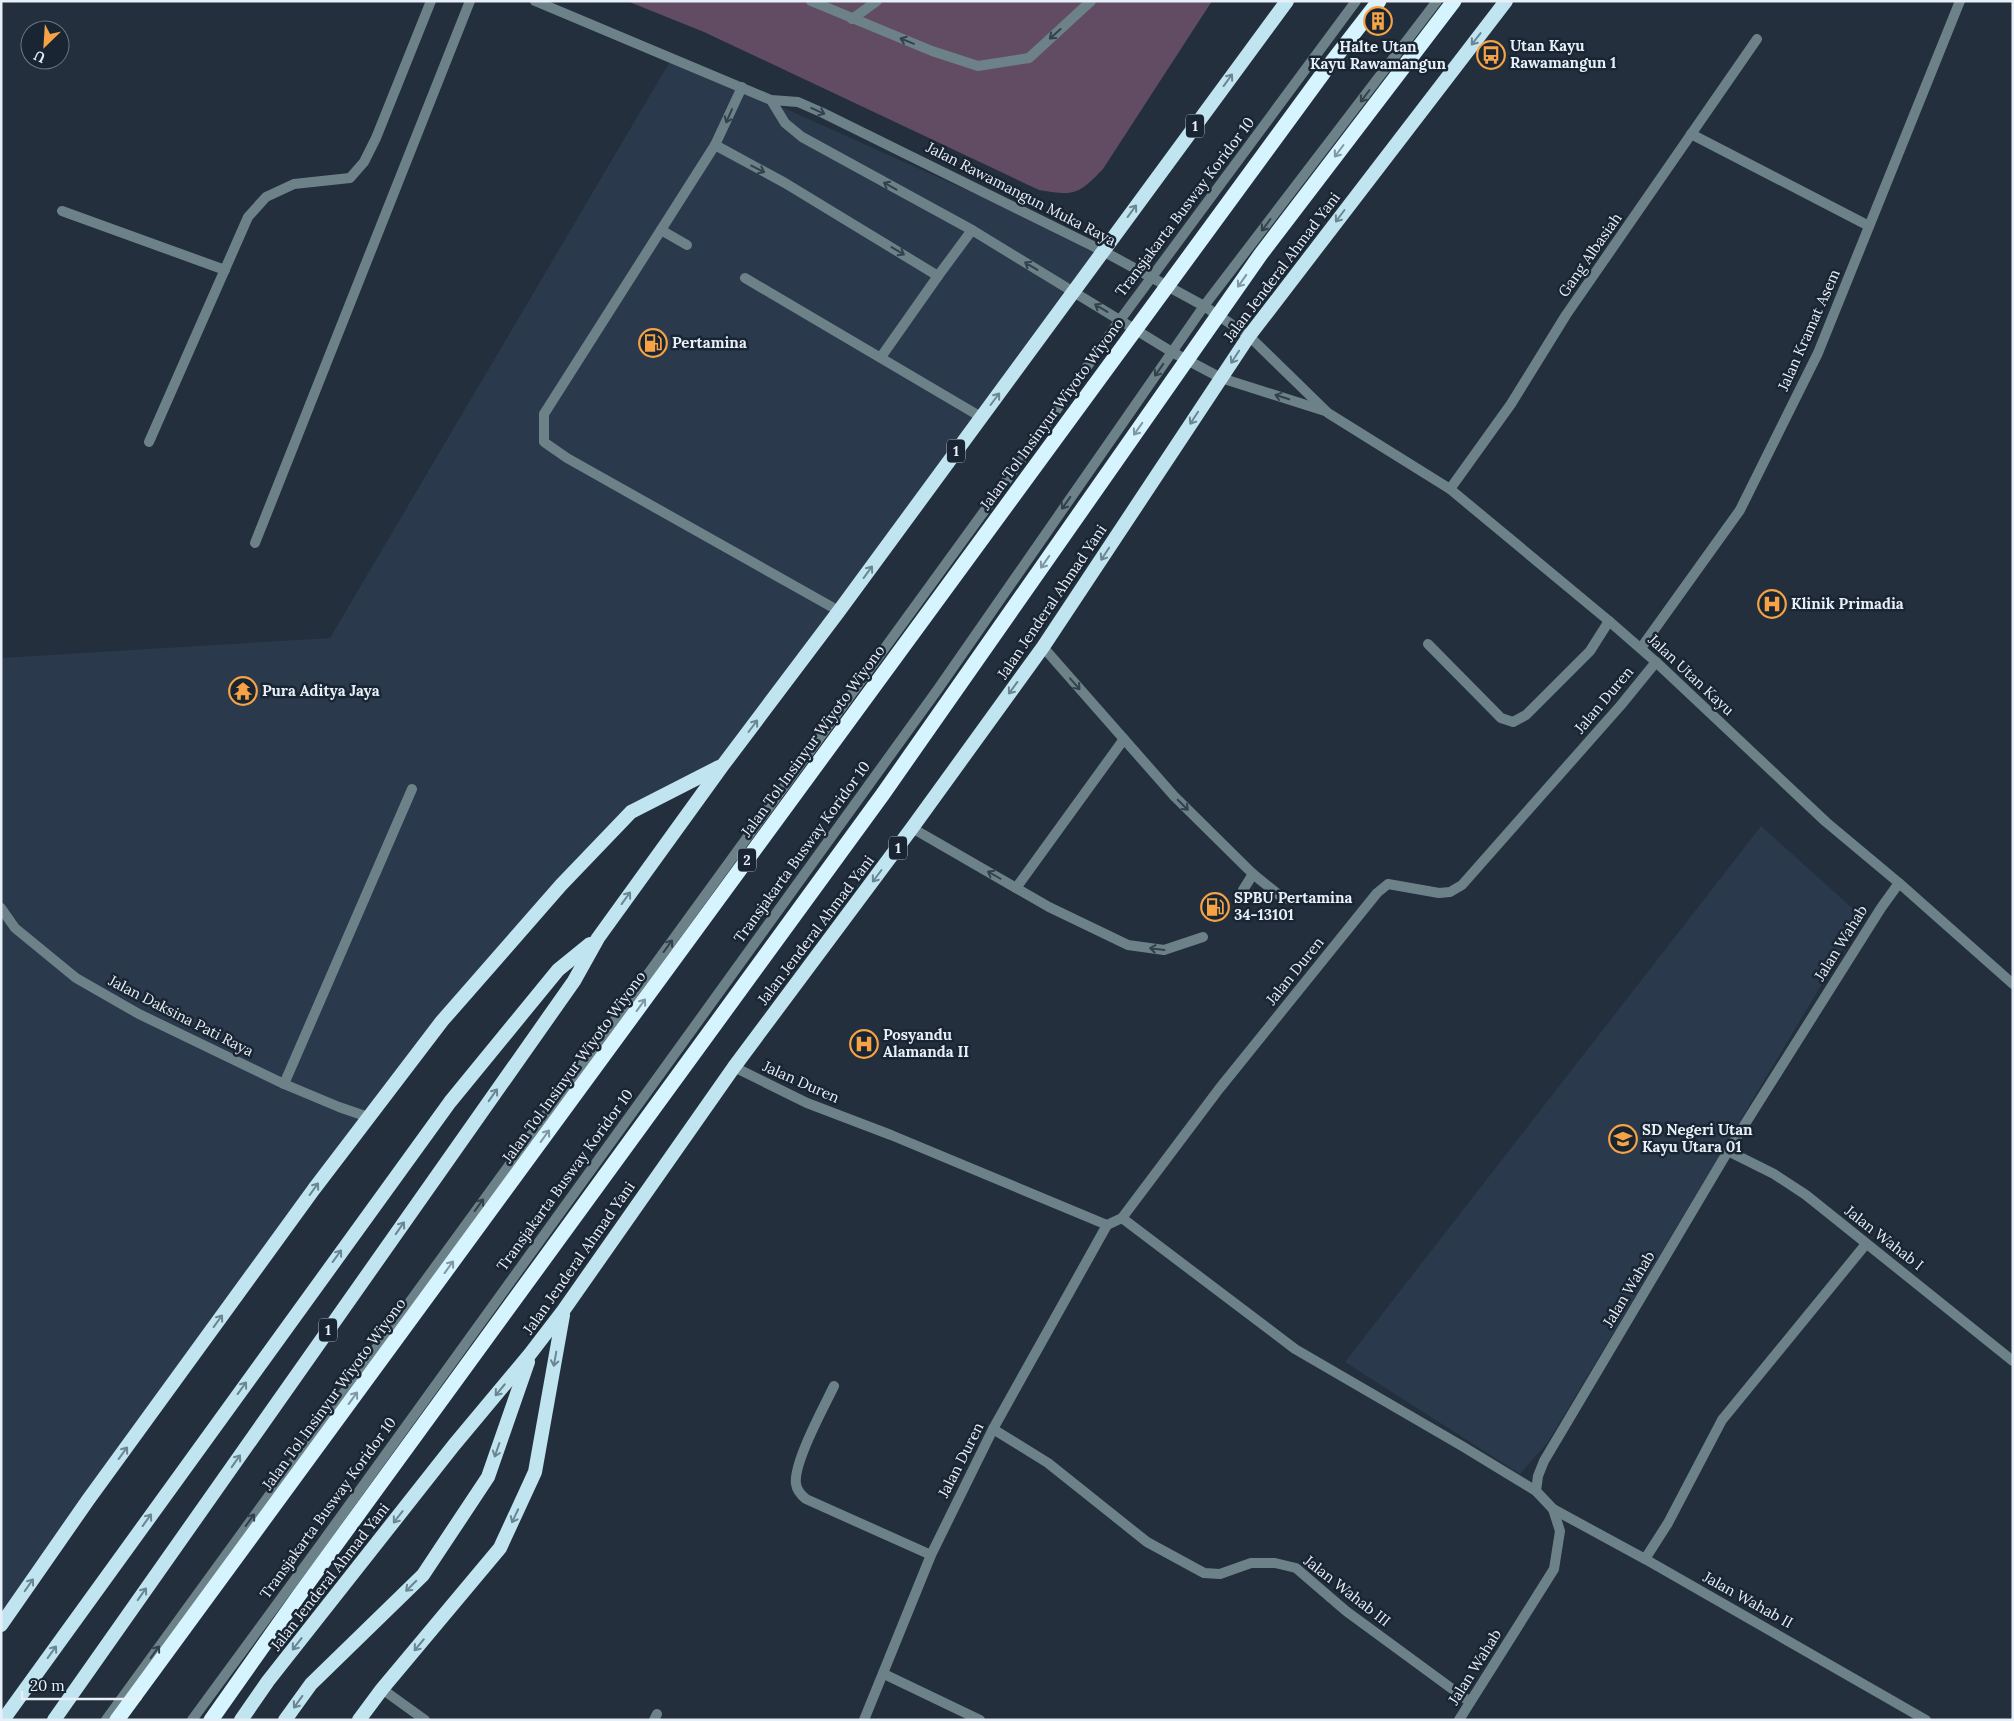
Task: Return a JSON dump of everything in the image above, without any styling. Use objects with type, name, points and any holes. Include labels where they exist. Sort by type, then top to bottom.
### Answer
[{"type":"highway","name":"1","points":[[54,1720],[574,981],[598,938],[723,765],[839,611],[1287,1]]},
{"type":"highway","name":"Jalan Tol Insinyur Wiyoto Wiyono","points":[[118,1720],[1318,80],[1378,1]]},
{"type":"highway","points":[[211,1720],[883,794],[1261,254],[1454,1]]},
{"type":"highway","name":"Jalan Jenderal Ahmad Yani","points":[[241,1720],[268,1681],[454,1445],[530,1354],[563,1311],[734,1067],[912,828],[1043,647],[1249,336],[1506,1]]},
{"type":"highway","points":[[1,1625],[94,1492],[314,1189],[442,1021],[561,886],[631,812],[723,765]]},
{"type":"highway","points":[[3,1720],[450,1102],[558,970],[598,938]]},
{"type":"highway","points":[[360,1720],[382,1689],[500,1548],[535,1472],[563,1311]]},
{"type":"highway","points":[[285,1720],[311,1684],[423,1575],[488,1477],[530,1354]]},
{"type":"street","points":[[150,442],[248,217],[266,197],[294,184],[350,178],[364,162],[376,138],[431,1]]},
{"type":"street","points":[[255,543],[470,1]]},
{"type":"street","name":"Jalan Rawamangun Muka Raya","points":[[535,1],[742,86],[771,100],[798,102],[823,113],[1103,251],[1204,306],[1249,336]]},
{"type":"street","points":[[811,1],[932,51],[978,66],[1029,58],[1090,1]]},
{"type":"street","points":[[852,19],[877,1]]},
{"type":"street","name":"Transjakarta Busway Koridor 10","points":[[106,1720],[980,516],[1151,277],[1356,1]]},
{"type":"street","name":"Transjakarta Busway Koridor 10","points":[[192,1720],[938,689],[1204,306],[1437,1]]},
{"type":"street","name":"Jalan Kramat Asem","points":[[1641,648],[1740,510],[1818,353],[1960,1]]},
{"type":"street","name":"Gang Albasiah","points":[[1450,489],[1511,404],[1566,315],[1757,39]]},
{"type":"street","points":[[742,86],[715,145],[544,414],[544,442],[567,458],[839,611]]},
{"type":"street","points":[[771,100],[785,123],[802,138],[972,230],[1172,352],[1221,378]]},
{"type":"street","points":[[1691,134],[1869,226]]},
{"type":"street","points":[[715,145],[785,183],[938,276]]},
{"type":"street","points":[[62,212],[225,270]]},
{"type":"street","points":[[661,230],[687,245]]},
{"type":"street","points":[[881,357],[972,230]]},
{"type":"street","points":[[745,278],[981,417]]},
{"type":"street","name":"Jalan Utan Kayu","points":[[1249,336],[1328,412],[1450,489],[1610,621],[1826,822],[1899,883],[2013,984]]},
{"type":"street","name":"Jalan Utan Kayu","points":[[1221,378],[1328,412]]},
{"type":"street","points":[[1428,644],[1501,718],[1513,722],[1526,716],[1590,651],[1610,621]]},
{"type":"street","points":[[1043,647],[1174,796],[1253,874],[1284,899]]},
{"type":"street","name":"Jalan Duren","points":[[864,1720],[931,1555],[993,1429],[1107,1225],[1122,1218],[1219,1089],[1377,893],[1388,884],[1438,893],[1450,892],[1462,885],[1621,705],[1656,662]]},
{"type":"street","points":[[1016,888],[1124,739]]},
{"type":"street","points":[[284,1084],[412,789]]},
{"type":"street","points":[[912,828],[1049,907],[1128,945],[1164,950],[1203,937]]},
{"type":"street","points":[[1243,890],[1253,874]]},
{"type":"street","name":"Jalan Wahab","points":[[1460,1720],[1554,1569],[1560,1531],[1553,1509],[1536,1491],[1538,1476],[1544,1461],[1728,1151],[1881,908],[1899,883]]},
{"type":"street","name":"Jalan Daksina Pati Raya","points":[[1,908],[14,928],[76,978],[139,1014],[284,1084],[368,1117]]},
{"type":"street","name":"Jalan Duren","points":[[734,1067],[807,1103],[892,1135],[1107,1225]]},
{"type":"street","name":"Jalan Wahab I","points":[[1728,1151],[1774,1174],[1798,1190],[2013,1360]]},
{"type":"street","points":[[1122,1218],[1295,1349],[1536,1491]]},
{"type":"street","points":[[1645,1559],[1668,1523],[1722,1420],[1866,1244]]},
{"type":"street","points":[[834,1386],[797,1467],[796,1484],[800,1494],[806,1500],[931,1555]]},
{"type":"street","name":"Jalan Wahab III","points":[[993,1429],[1048,1463],[1147,1542],[1204,1572],[1220,1574],[1251,1563],[1274,1563],[1296,1568],[1346,1611],[1470,1702]]},
{"type":"street","name":"Jalan Wahab II","points":[[1553,1509],[1645,1559],[1926,1720]]},
{"type":"street","points":[[884,1674],[980,1720]]},
{"type":"street","points":[[382,1689],[425,1720]]},
{"type":"shaded area","points":[[627,1],[1212,1],[1103,169],[1081,189],[1075,192],[1061,193],[1039,190],[704,32]]},
{"type":"shaded area","points":[[672,58],[1103,251],[723,765],[631,812],[442,1021],[1,1624],[1,658],[330,638]]},
{"type":"shaded area","name":"SD Negeri Utan Kayu Utara 01","points":[[1761,826],[1862,917],[1548,1442],[1520,1474],[1345,1362]]},
{"type":"place","name":"Halte Utan Kayu Rawamangun","points":[[1378,21]]},
{"type":"place","name":"Utan Kayu Rawamangun 1","points":[[1491,55]]},
{"type":"place","name":"Pertamina","points":[[653,343]]},
{"type":"place","name":"Klinik Primadia","points":[[1772,604]]},
{"type":"place","name":"Pura Aditya Jaya","points":[[243,691]]},
{"type":"place","name":"SPBU Pertamina 34-13101","points":[[1215,907]]},
{"type":"place","name":"Posyandu Alamanda II","points":[[864,1044]]},
{"type":"place","name":"SD Negeri Utan Kayu Utara 01","points":[[1623,1139]]}]
